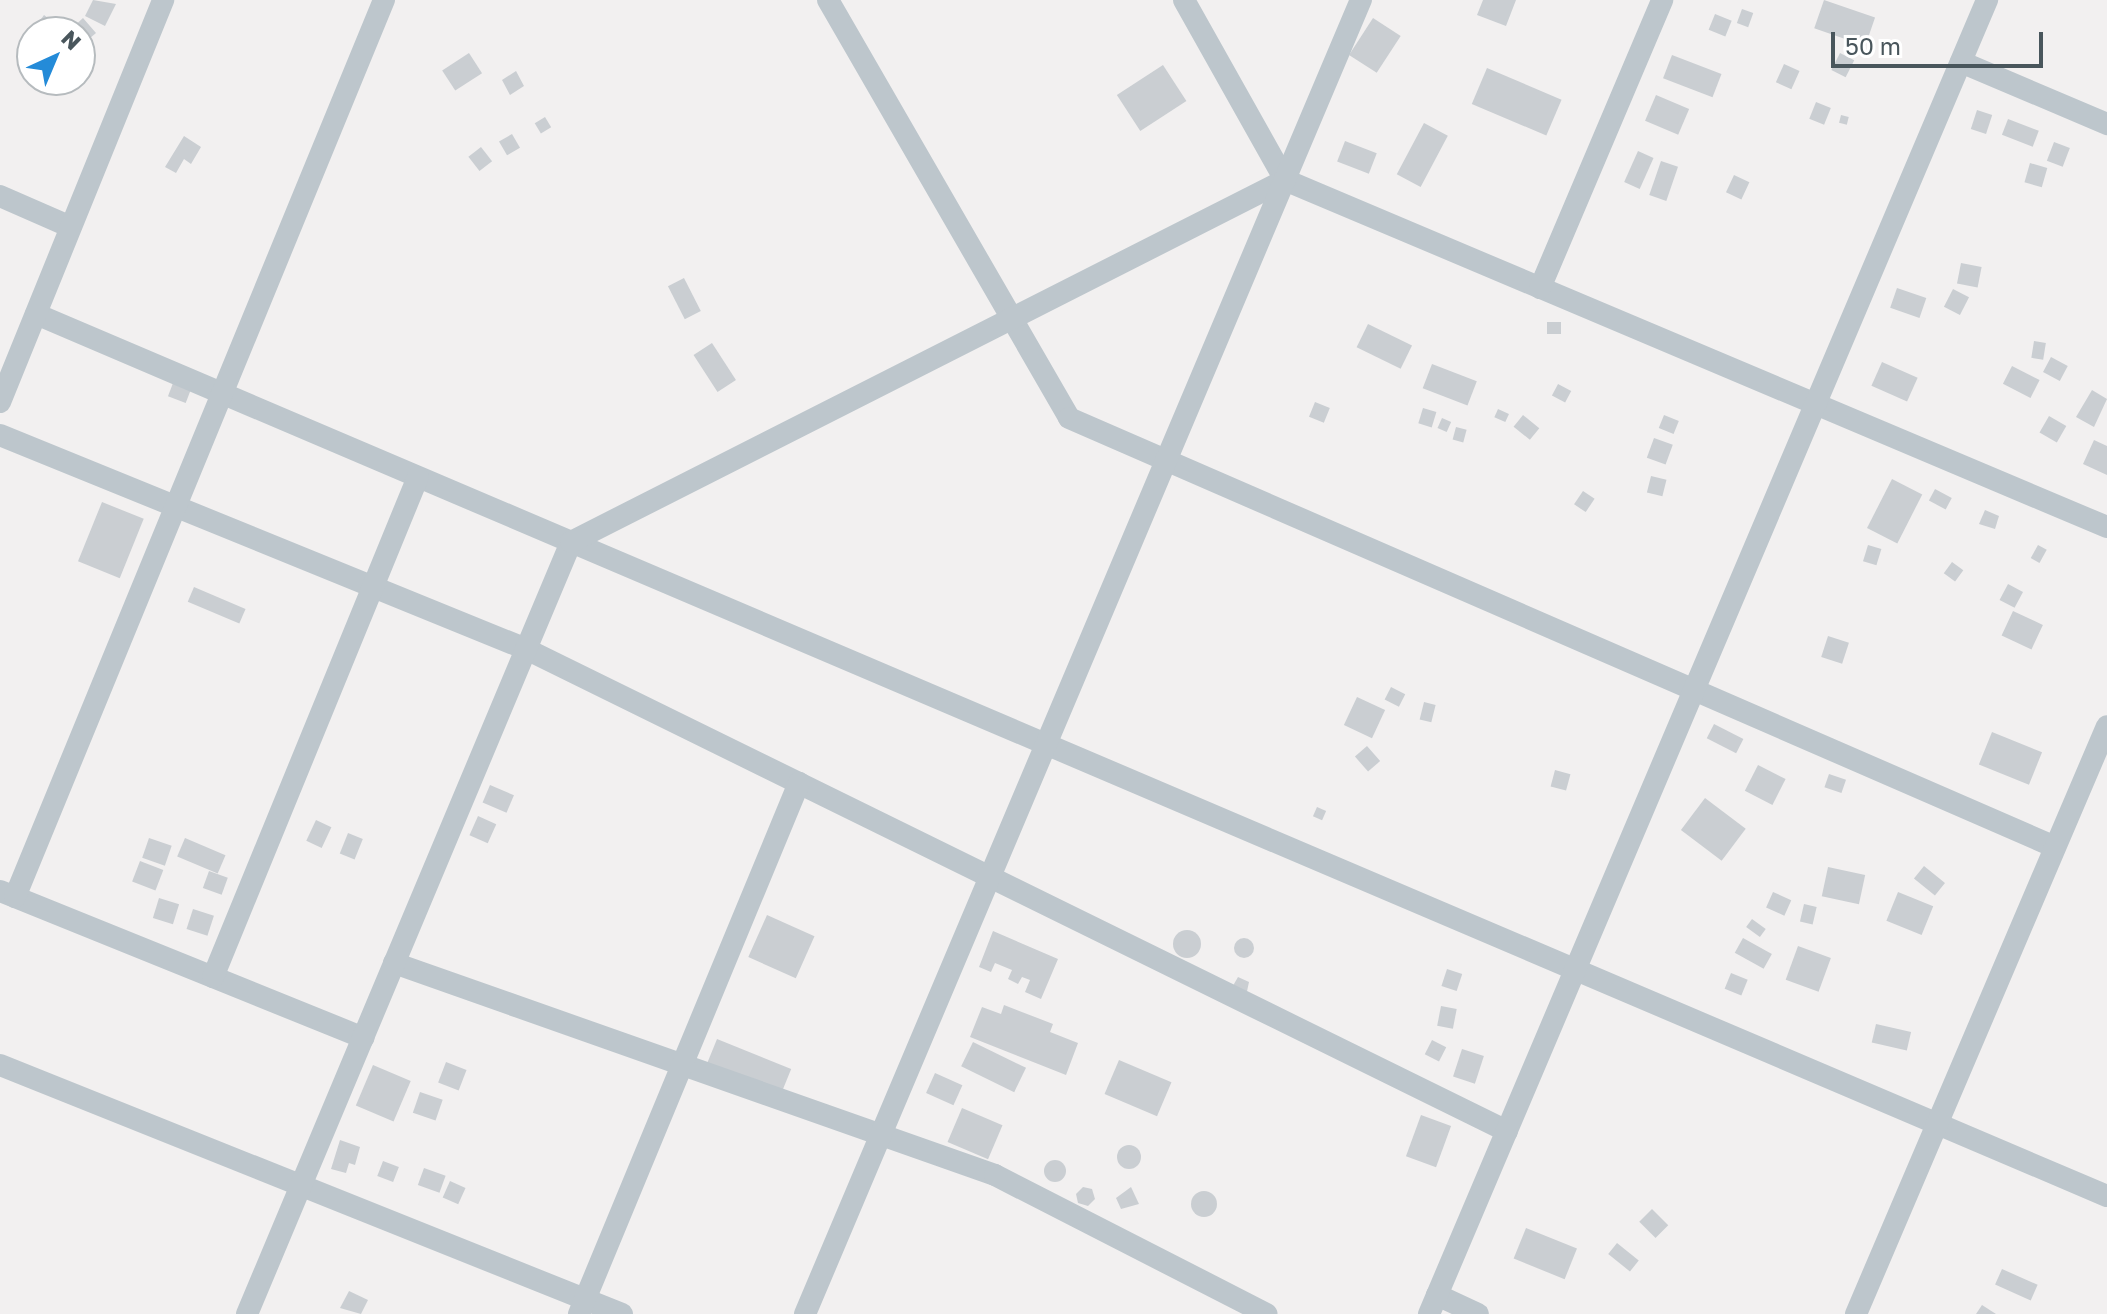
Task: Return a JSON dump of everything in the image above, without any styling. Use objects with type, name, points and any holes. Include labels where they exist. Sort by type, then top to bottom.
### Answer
[{"type":"street","points":[[0,402],[163,0]]},
{"type":"street","points":[[363,1038],[7,894],[175,507],[384,0]]},
{"type":"street","points":[[828,0],[1069,418],[2055,847]]},
{"type":"street","points":[[1184,0],[1285,180],[2107,527]]},
{"type":"street","points":[[805,1314],[1361,0]]},
{"type":"street","points":[[1540,288],[1662,0]]},
{"type":"street","points":[[1478,1314],[1433,1304],[1987,0]]},
{"type":"street","points":[[1961,62],[2107,124]]},
{"type":"street","points":[[247,1314],[571,542],[1285,180]]},
{"type":"street","points":[[0,196],[71,227]]},
{"type":"street","points":[[36,314],[2107,1196]]},
{"type":"street","points":[[0,435],[526,649],[1507,1131]]},
{"type":"street","points":[[213,977],[418,477]]},
{"type":"street","points":[[1856,1314],[2107,726]]},
{"type":"street","points":[[582,1307],[799,783]]},
{"type":"street","points":[[394,963],[995,1175],[1267,1314]]},
{"type":"street","points":[[0,1065],[301,1185],[582,1307],[622,1314]]},
{"type":"building","points":[[93,0],[116,4],[105,26],[96,22],[96,16],[85,16]]},
{"type":"building","points":[[1483,0],[1516,0],[1506,26],[1477,15]]},
{"type":"building","points":[[1824,0],[1875,18],[1865,46],[1814,28]]},
{"type":"building","points":[[1742,9],[1753,13],[1748,27],[1737,23]]},
{"type":"building","points":[[1715,14],[1732,21],[1725,37],[1709,30]]},
{"type":"building","points":[[1373,18],[1401,36],[1377,73],[1349,55]]},
{"type":"building","points":[[469,53],[482,73],[455,91],[442,70]]},
{"type":"building","points":[[1840,53],[1854,60],[1846,77],[1831,70]]},
{"type":"building","points":[[1672,55],[1721,74],[1713,97],[1663,78]]},
{"type":"building","points":[[1784,64],[1800,71],[1791,89],[1776,82]]},
{"type":"building","points":[[1163,65],[1186,101],[1140,131],[1117,95]]},
{"type":"building","points":[[1487,68],[1562,100],[1546,136],[1472,104]]},
{"type":"building","points":[[516,71],[524,86],[510,95],[502,80]]},
{"type":"building","points":[[1656,95],[1689,109],[1678,135],[1645,121]]},
{"type":"building","points":[[1816,102],[1831,108],[1824,125],[1809,119]]},
{"type":"building","points":[[1977,110],[1992,115],[1986,134],[1971,129]]},
{"type":"building","points":[[1841,115],[1849,117],[1847,125],[1839,123]]},
{"type":"building","points":[[545,117],[551,127],[541,133],[535,123]]},
{"type":"building","points":[[2008,119],[2039,131],[2033,147],[2002,135]]},
{"type":"building","points":[[1424,123],[1448,136],[1421,187],[1397,174]]},
{"type":"building","points":[[512,134],[520,148],[507,155],[499,142]]},
{"type":"building","points":[[184,136],[201,147],[191,164],[184,159],[176,173],[165,167]]},
{"type":"building","points":[[1345,141],[1377,153],[1369,174],[1337,162]]},
{"type":"building","points":[[2054,142],[2070,148],[2063,167],[2047,161]]},
{"type":"building","points":[[481,147],[492,161],[479,171],[468,157]]},
{"type":"building","points":[[1638,151],[1654,158],[1640,189],[1624,182]]},
{"type":"building","points":[[1661,161],[1678,167],[1666,201],[1649,195]]},
{"type":"building","points":[[2030,163],[2047,168],[2042,187],[2024,182]]},
{"type":"building","points":[[1734,175],[1749,182],[1741,199],[1726,192]]},
{"type":"building","points":[[1961,263],[1982,267],[1978,288],[1957,284]]},
{"type":"building","points":[[684,278],[701,311],[685,319],[668,286]]},
{"type":"building","points":[[1897,288],[1926,298],[1919,318],[1890,308]]},
{"type":"building","points":[[1953,289],[1969,297],[1960,315],[1944,307]]},
{"type":"building","points":[[1547,322],[1561,322],[1561,334],[1547,334]]},
{"type":"building","points":[[1368,324],[1412,345],[1401,369],[1357,347]]},
{"type":"building","points":[[2034,341],[2046,343],[2043,360],[2031,358]]},
{"type":"building","points":[[712,343],[736,380],[718,392],[694,355]]},
{"type":"building","points":[[2051,357],[2068,366],[2060,381],[2043,372]]},
{"type":"building","points":[[1882,362],[1918,378],[1907,402],[1871,386]]},
{"type":"building","points":[[1432,364],[1477,381],[1467,405],[1423,388]]},
{"type":"building","points":[[2012,366],[2040,380],[2031,398],[2003,384]]},
{"type":"building","points":[[178,370],[196,377],[186,403],[168,396]]},
{"type":"building","points":[[1558,384],[1571,391],[1565,403],[1552,395]]},
{"type":"building","points":[[2092,390],[2107,399],[2094,427],[2076,417]]},
{"type":"building","points":[[1315,402],[1330,408],[1324,423],[1309,417]]},
{"type":"building","points":[[1423,408],[1436,412],[1432,427],[1418,423]]},
{"type":"building","points":[[1498,409],[1509,414],[1505,422],[1494,417]]},
{"type":"building","points":[[1523,415],[1539,428],[1530,440],[1514,427]]},
{"type":"building","points":[[1664,415],[1679,421],[1674,434],[1659,428]]},
{"type":"building","points":[[2049,416],[2066,426],[2057,442],[2040,432]]},
{"type":"building","points":[[1442,418],[1451,422],[1447,432],[1438,428]]},
{"type":"building","points":[[1456,427],[1467,430],[1463,442],[1453,440]]},
{"type":"building","points":[[1654,438],[1673,445],[1666,465],[1647,458]]},
{"type":"building","points":[[2094,440],[2107,446],[2107,475],[2083,464]]},
{"type":"building","points":[[1651,476],[1667,480],[1662,496],[1647,492]]},
{"type":"building","points":[[1892,479],[1922,494],[1897,543],[1867,528]]},
{"type":"building","points":[[1935,489],[1952,498],[1946,509],[1929,500]]},
{"type":"building","points":[[1583,491],[1595,499],[1586,512],[1574,504]]},
{"type":"building","points":[[102,502],[144,519],[120,578],[78,561]]},
{"type":"building","points":[[1985,510],[1999,516],[1995,529],[1979,524]]},
{"type":"building","points":[[1868,545],[1881,549],[1876,565],[1863,561]]},
{"type":"building","points":[[2038,545],[2047,550],[2039,563],[2031,558]]},
{"type":"building","points":[[1952,562],[1963,570],[1955,582],[1944,573]]},
{"type":"building","points":[[2008,584],[2023,592],[2015,608],[2000,600]]},
{"type":"building","points":[[194,587],[246,609],[239,624],[188,602]]},
{"type":"building","points":[[2013,611],[2043,625],[2031,649],[2002,635]]},
{"type":"building","points":[[1828,636],[1849,643],[1842,664],[1821,657]]},
{"type":"building","points":[[1391,687],[1405,694],[1399,707],[1385,699]]},
{"type":"building","points":[[1357,697],[1385,710],[1372,738],[1344,725]]},
{"type":"building","points":[[1424,702],[1436,705],[1431,722],[1420,719]]},
{"type":"building","points":[[1714,724],[1743,739],[1736,753],[1707,738]]},
{"type":"building","points":[[1992,732],[2042,752],[2029,785],[1979,764]]},
{"type":"building","points":[[1367,746],[1380,761],[1368,772],[1355,756]]},
{"type":"building","points":[[1758,765],[1786,779],[1772,805],[1745,791]]},
{"type":"building","points":[[1555,770],[1570,774],[1566,791],[1551,786]]},
{"type":"building","points":[[1829,774],[1846,780],[1841,793],[1824,787]]},
{"type":"building","points":[[490,785],[514,795],[507,813],[483,802]]},
{"type":"building","points":[[1705,798],[1746,829],[1722,861],[1681,830]]},
{"type":"building","points":[[1317,807],[1326,811],[1322,820],[1313,816]]},
{"type":"building","points":[[478,816],[496,824],[488,843],[469,835]]},
{"type":"building","points":[[316,820],[331,827],[322,848],[306,841]]},
{"type":"building","points":[[348,833],[363,839],[355,859],[340,853]]},
{"type":"building","points":[[149,838],[172,846],[165,866],[142,858]]},
{"type":"building","points":[[185,838],[226,855],[218,874],[177,856]]},
{"type":"building","points":[[140,861],[163,870],[155,890],[132,882]]},
{"type":"building","points":[[1924,866],[1945,883],[1935,895],[1914,878]]},
{"type":"building","points":[[1828,867],[1865,875],[1859,904],[1822,896]]},
{"type":"building","points":[[209,871],[228,878],[222,895],[203,888]]},
{"type":"building","points":[[1773,892],[1791,900],[1784,916],[1766,908]]},
{"type":"building","points":[[1898,892],[1933,906],[1922,935],[1886,921]]},
{"type":"building","points":[[159,898],[179,904],[173,924],[153,918]]},
{"type":"building","points":[[1804,904],[1817,907],[1813,924],[1800,922]]},
{"type":"building","points":[[193,909],[214,916],[207,936],[187,929]]},
{"type":"building","points":[[767,915],[815,936],[796,978],[748,957]]},
{"type":"building","points":[[1752,919],[1766,929],[1760,937],[1746,927]]},
{"type":"building","points":[[1187,930],[1197,934],[1201,944],[1197,954],[1187,958],[1177,954],[1173,944],[1177,934]]},
{"type":"building","points":[[993,931],[1058,959],[1041,999],[1025,992],[1030,980],[1022,977],[1018,984],[1008,979],[1012,970],[995,963],[991,972],[979,967]]},
{"type":"building","points":[[1244,938],[1251,941],[1254,948],[1251,955],[1244,958],[1237,955],[1234,948],[1237,941]]},
{"type":"building","points":[[1743,938],[1772,954],[1764,969],[1735,953]]},
{"type":"building","points":[[1798,946],[1831,958],[1819,992],[1786,980]]},
{"type":"building","points":[[1447,969],[1462,974],[1457,991],[1441,986]]},
{"type":"building","points":[[1731,973],[1748,980],[1741,996],[1725,989]]},
{"type":"building","points":[[1238,977],[1249,982],[1246,996],[1230,991]]},
{"type":"building","points":[[1004,1005],[1053,1024],[1050,1032],[1078,1043],[1066,1075],[970,1037],[982,1007],[1001,1014]]},
{"type":"building","points":[[1441,1006],[1457,1009],[1453,1029],[1437,1026]]},
{"type":"building","points":[[1876,1024],[1911,1032],[1907,1051],[1872,1043]]},
{"type":"building","points":[[717,1039],[791,1069],[781,1093],[707,1063]]},
{"type":"building","points":[[1432,1040],[1446,1047],[1439,1062],[1425,1054]]},
{"type":"building","points":[[973,1042],[1026,1068],[1014,1092],[961,1066]]},
{"type":"building","points":[[1462,1049],[1484,1056],[1475,1084],[1453,1077]]},
{"type":"building","points":[[1119,1060],[1171,1082],[1157,1116],[1105,1094]]},
{"type":"building","points":[[446,1062],[467,1070],[459,1090],[438,1083]]},
{"type":"building","points":[[373,1065],[411,1081],[394,1122],[356,1106]]},
{"type":"building","points":[[935,1073],[962,1085],[953,1105],[926,1093]]},
{"type":"building","points":[[420,1092],[443,1100],[436,1121],[413,1113]]},
{"type":"building","points":[[962,1108],[1003,1125],[988,1159],[948,1142]]},
{"type":"building","points":[[1421,1115],[1451,1126],[1436,1167],[1406,1156]]},
{"type":"building","points":[[340,1140],[360,1147],[355,1165],[349,1163],[346,1173],[331,1169]]},
{"type":"building","points":[[1129,1145],[1138,1148],[1141,1157],[1138,1166],[1129,1169],[1120,1166],[1117,1157],[1120,1148]]},
{"type":"building","points":[[1055,1160],[1063,1163],[1066,1171],[1063,1179],[1055,1182],[1047,1179],[1044,1171],[1047,1163]]},
{"type":"building","points":[[383,1161],[399,1167],[393,1182],[377,1176]]},
{"type":"building","points":[[424,1168],[446,1176],[439,1193],[418,1185]]},
{"type":"building","points":[[450,1181],[466,1188],[458,1204],[443,1197]]},
{"type":"building","points":[[1083,1187],[1092,1189],[1095,1199],[1088,1206],[1078,1203],[1076,1194]]},
{"type":"building","points":[[1131,1187],[1139,1204],[1121,1209],[1116,1198]]},
{"type":"building","points":[[1204,1191],[1213,1195],[1217,1204],[1213,1213],[1204,1217],[1195,1213],[1191,1204],[1195,1195]]},
{"type":"building","points":[[1652,1209],[1668,1225],[1656,1238],[1639,1222]]},
{"type":"building","points":[[1526,1228],[1577,1249],[1565,1279],[1514,1259]]},
{"type":"building","points":[[1617,1243],[1639,1261],[1630,1272],[1608,1254]]},
{"type":"building","points":[[2002,1269],[2038,1285],[2031,1300],[1995,1285]]},
{"type":"building","points":[[349,1291],[368,1300],[361,1314],[340,1308]]},
{"type":"building","points":[[1982,1305],[1996,1314],[1976,1314]]}]
